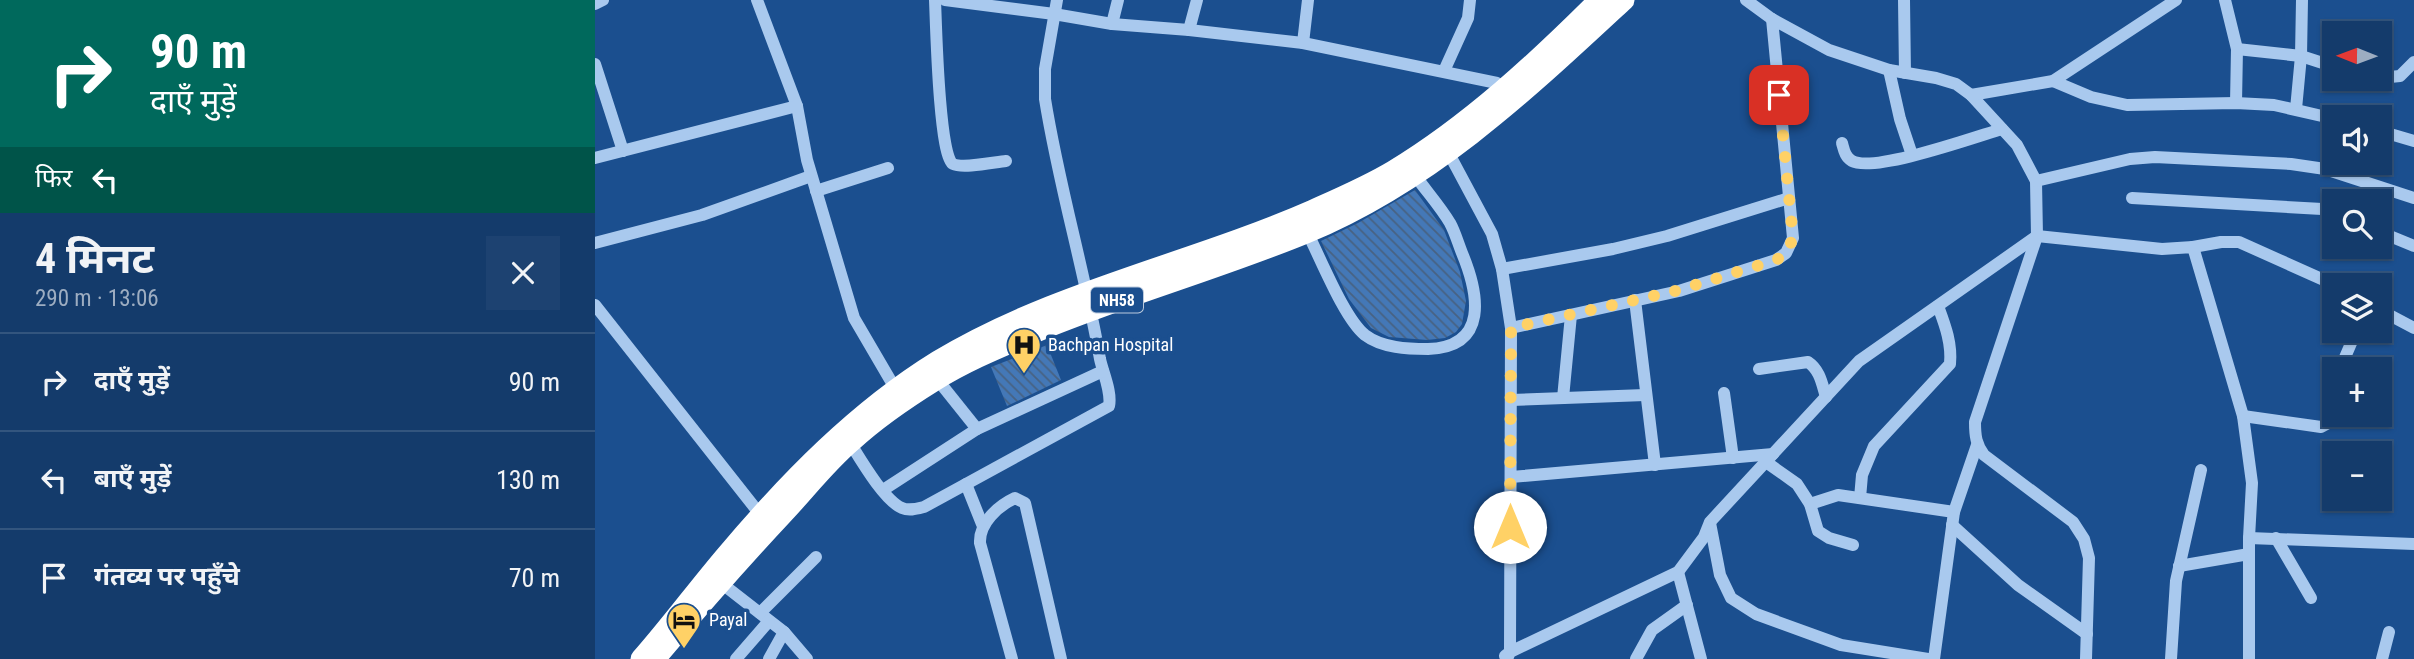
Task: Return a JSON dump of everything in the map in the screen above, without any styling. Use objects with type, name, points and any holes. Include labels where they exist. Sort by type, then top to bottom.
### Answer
[{"type":"highway","name":"NH58","points":[[631,659],[724,568],[891,383],[982,329],[1036,303],[1177,254],[1324,196],[1370,173],[1438,131],[1527,60],[1587,0]]},
{"type":"highway","points":[[641,659],[773,503],[852,424],[937,362],[989,333],[1102,287],[1313,210],[1393,171],[1490,100],[1550,48],[1599,0]]},
{"type":"highway","points":[[724,568],[860,425],[919,382],[1001,339],[1081,305],[1310,224],[1397,179],[1439,150],[1551,59],[1613,0]]},
{"type":"highway","name":"NH58","points":[[655,659],[724,568],[759,513],[845,434],[937,379],[994,350],[1091,309],[1307,232],[1353,210],[1415,175],[1448,152],[1514,100],[1623,0]]},
{"type":"street","points":[[595,4],[603,0]]},
{"type":"street","points":[[757,0],[797,106],[811,176],[854,318],[891,383]]},
{"type":"street","points":[[935,0],[947,158],[953,164],[962,165],[1006,161]]},
{"type":"street","points":[[944,0],[1112,24],[1303,43],[1497,83]]},
{"type":"street","points":[[845,434],[883,490],[895,503],[910,510],[924,507],[1109,406],[1111,400],[1045,99],[1045,69],[1057,0]]},
{"type":"street","points":[[1112,24],[1118,0]]},
{"type":"street","points":[[1189,30],[1196,0]]},
{"type":"street","points":[[1303,43],[1308,0]]},
{"type":"street","points":[[1444,71],[1468,18],[1470,0]]},
{"type":"street","points":[[1746,0],[1772,19],[1829,50],[1889,70],[1956,84],[1971,95],[2017,145],[2036,181],[2037,236],[1975,422],[1977,445],[1954,512],[1934,659]]},
{"type":"street","points":[[1904,0],[1905,73]]},
{"type":"street","points":[[1971,95],[2053,81],[2157,6],[2176,0]]},
{"type":"street","points":[[2225,0],[2237,50],[2236,103]]},
{"type":"street","points":[[2296,109],[2302,0]]},
{"type":"street","points":[[1511,328],[1679,290],[1776,260],[1786,254],[1793,238],[1772,19]]},
{"type":"street","points":[[2237,50],[2301,56],[2322,63]]},
{"type":"street","points":[[2392,77],[2400,76],[2414,62]]},
{"type":"street","points":[[595,64],[623,151]]},
{"type":"street","points":[[1889,70],[1912,155]]},
{"type":"street","points":[[2053,81],[2091,97],[2127,105],[2236,103],[2296,109],[2322,116]]},
{"type":"street","points":[[595,158],[797,106]]},
{"type":"street","points":[[1842,143],[1845,154],[1851,161],[1861,164],[1912,155],[2002,129]]},
{"type":"street","points":[[1438,131],[1492,234],[1502,269],[1511,328],[1506,657],[1678,572],[1704,537],[1710,522],[1859,361],[2037,236],[2162,249],[2239,242],[2322,279]]},
{"type":"street","points":[[2407,135],[2414,141]]},
{"type":"street","points":[[2036,181],[2130,159],[2155,157],[2291,164],[2325,169],[2414,198]]},
{"type":"street","points":[[816,191],[888,168]]},
{"type":"street","points":[[1307,232],[1350,317],[1366,335],[1382,344],[1410,349],[1437,349],[1457,343],[1471,330],[1475,314],[1476,297],[1470,271],[1451,224],[1415,175]]},
{"type":"street","points":[[595,243],[702,215],[811,176]]},
{"type":"street","points":[[1502,269],[1613,249],[1667,236],[1789,198]]},
{"type":"street","points":[[2132,198],[2322,209]]},
{"type":"street","points":[[2392,237],[2414,246]]},
{"type":"street","points":[[2193,247],[2243,416],[2252,483],[2249,659]]},
{"type":"street","points":[[1635,300],[1655,465]]},
{"type":"street","points":[[595,305],[759,513]]},
{"type":"street","points":[[1860,498],[1862,475],[1874,446],[1950,364],[1947,333],[1938,306]]},
{"type":"street","points":[[1563,398],[1571,315]]},
{"type":"street","points":[[2392,316],[2414,328]]},
{"type":"street","points":[[1759,369],[1808,362],[1815,367],[1826,397]]},
{"type":"street","points":[[883,490],[977,429],[1103,372]]},
{"type":"street","points":[[937,379],[977,429]]},
{"type":"street","points":[[1724,393],[1733,458]]},
{"type":"street","points":[[1511,400],[1645,395]]},
{"type":"street","points":[[2243,416],[2322,427]]},
{"type":"street","points":[[1977,445],[1984,455],[2073,522],[2084,538],[2089,558],[2086,659]]},
{"type":"street","points":[[1510,477],[1733,458],[1770,458],[1797,484],[1809,504],[1818,531],[1829,538],[1853,545]]},
{"type":"street","points":[[2172,659],[2176,581],[2200,470]]},
{"type":"street","points":[[966,484],[982,524]]},
{"type":"street","points":[[1809,504],[1838,495],[1954,512]]},
{"type":"street","points":[[1012,659],[979,533],[982,524],[1015,498],[1024,503],[1061,659]]},
{"type":"street","points":[[1710,522],[1720,575],[1731,598],[1791,628],[1841,645],[1928,659]]},
{"type":"street","points":[[1952,525],[2018,585],[2087,634]]},
{"type":"street","points":[[2249,538],[2414,544]]},
{"type":"street","points":[[2276,538],[2311,597]]},
{"type":"street","points":[[2179,566],[2249,554]]},
{"type":"street","points":[[736,659],[765,617],[816,557]]},
{"type":"street","points":[[724,568],[765,617],[784,632],[807,659]]},
{"type":"street","points":[[1678,572],[1702,659]]},
{"type":"street","points":[[1636,659],[1652,630],[1687,605]]},
{"type":"street","points":[[769,659],[784,632]]},
{"type":"street","points":[[2382,659],[2389,632]]},
{"type":"building","points":[[1415,190],[1444,230],[1460,272],[1466,301],[1462,324],[1456,332],[1445,338],[1427,340],[1389,337],[1371,328],[1349,299],[1321,241]]},
{"type":"building","points":[[1047,345],[1061,380],[1007,406],[991,367]]},
{"type":"place","name":"Bachpan Hospital","points":[[1024,375]]},
{"type":"place","name":"Payal","points":[[684,650]]},
{"type":"route","points":[[1510,527],[1511,328],[1679,290],[1776,260],[1786,254],[1793,238],[1779,95]]}]
